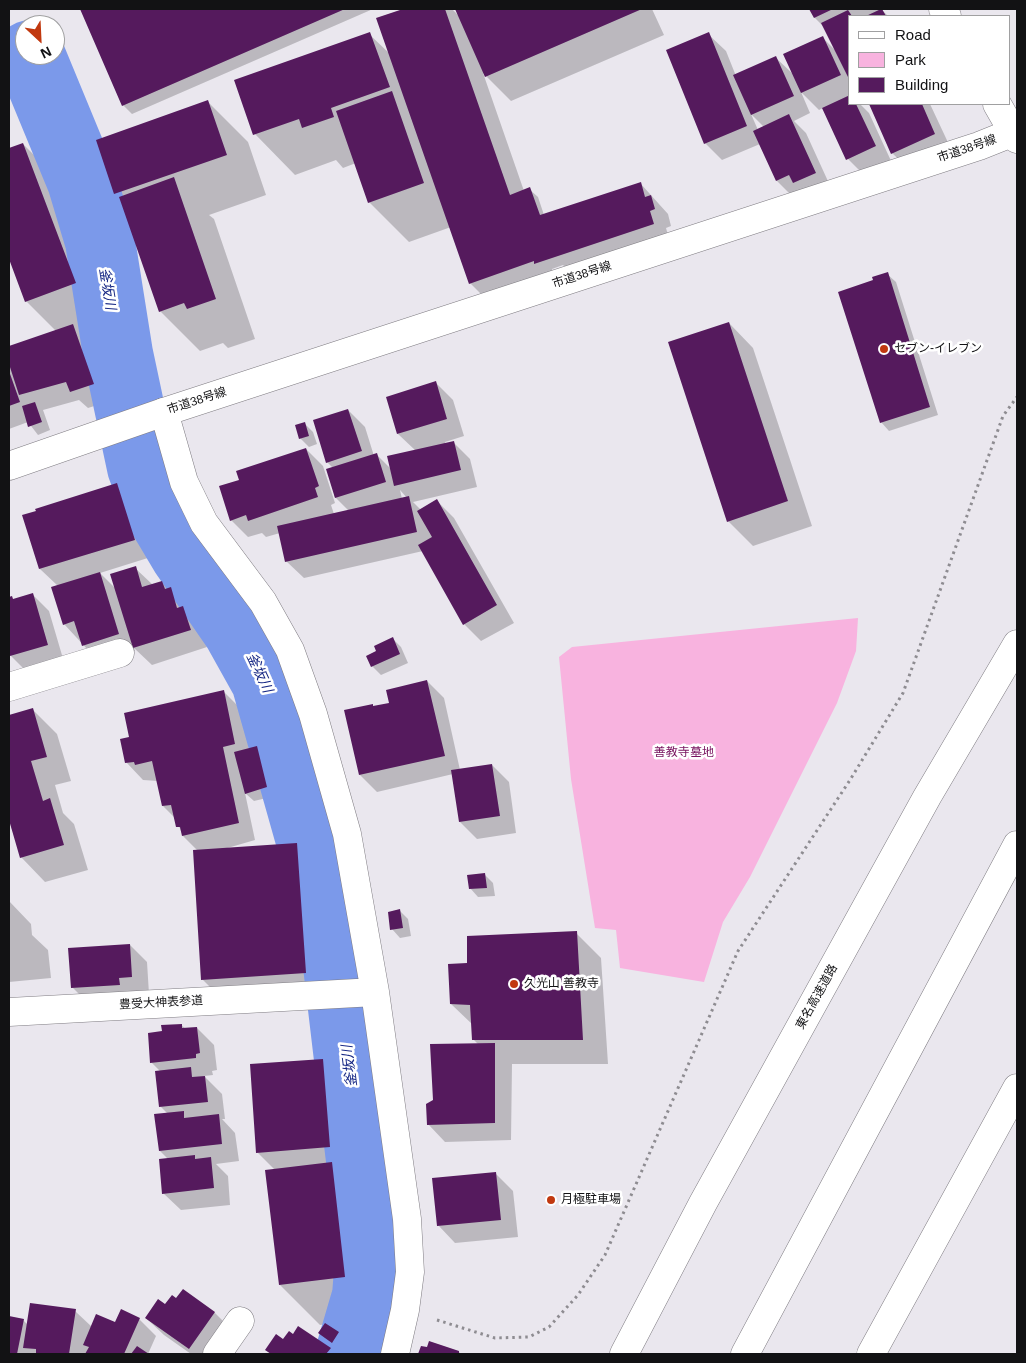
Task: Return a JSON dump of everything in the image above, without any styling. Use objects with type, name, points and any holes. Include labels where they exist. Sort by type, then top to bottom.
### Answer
[{"type":"main road","points":[[998,105],[1015,135]]},
{"type":"main road","name":"市道38号線","points":[[9,466],[157,415],[1015,135]]},
{"type":"main road","points":[[157,415],[188,490],[204,523],[263,602],[290,650],[313,714],[346,834],[407,1219],[410,1272],[405,1310],[395,1354]]},
{"type":"main road","name":"東名高速道路","points":[[624,1354],[703,1202],[913,822],[1017,644]]},
{"type":"main road","points":[[9,687],[120,653]]},
{"type":"main road","points":[[745,1354],[1017,845]]},
{"type":"main road","name":"豊受大神表参道","points":[[9,1012],[371,992]]},
{"type":"main road","points":[[870,1354],[1017,1088]]},
{"type":"main road","points":[[217,1354],[240,1321]]},
{"type":"path","points":[[405,1310],[495,1338],[529,1337],[549,1327],[578,1295],[605,1255],[738,951],[850,780],[903,693],[1003,416],[1017,397]]},
{"type":"green space","name":"善教寺墓地","points":[[858,618],[856,651],[837,703],[750,877],[723,922],[704,982],[620,968],[616,930],[595,928],[571,779],[559,657],[572,647]]},
{"type":"building","points":[[80,9],[345,9],[122,106]]},
{"type":"building","points":[[403,9],[445,9],[510,195],[530,187],[540,215],[641,182],[645,197],[651,195],[655,209],[650,211],[654,224],[534,264],[534,261],[469,284],[376,18]]},
{"type":"building","points":[[455,9],[642,9],[485,77]]},
{"type":"building","points":[[809,9],[833,9],[814,18]]},
{"type":"building","points":[[881,9],[885,15],[868,15]]},
{"type":"building","points":[[848,10],[851,15],[848,15],[848,77],[821,23]]},
{"type":"building","points":[[370,32],[390,87],[331,108],[334,117],[302,128],[299,119],[253,135],[234,80]]},
{"type":"building","points":[[709,32],[747,126],[704,144],[666,50]]},
{"type":"building","points":[[823,36],[841,75],[801,93],[783,54]]},
{"type":"building","points":[[776,56],[794,96],[751,115],[733,75]]},
{"type":"building","points":[[392,91],[424,183],[368,203],[336,111]]},
{"type":"building","points":[[848,96],[848,105],[856,105],[876,146],[846,160],[822,108]]},
{"type":"building","points":[[208,100],[227,155],[114,194],[96,140]]},
{"type":"building","points":[[869,105],[922,105],[935,134],[891,154]]},
{"type":"building","points":[[789,114],[816,173],[793,183],[789,175],[776,181],[753,131]]},
{"type":"building","points":[[23,143],[76,283],[25,302],[9,259],[9,148]]},
{"type":"building","points":[[174,177],[216,299],[187,309],[184,303],[159,312],[119,197]]},
{"type":"building","name":"セブン-イレブン","points":[[888,272],[930,407],[880,423],[838,292],[873,280],[872,277]]},
{"type":"building","points":[[729,322],[788,501],[727,522],[668,342]]},
{"type":"building","points":[[73,324],[94,384],[70,392],[66,382],[19,395],[9,364],[9,346]]},
{"type":"building","points":[[9,371],[20,402],[9,406]]},
{"type":"building","points":[[436,381],[447,419],[397,434],[386,397]]},
{"type":"building","points":[[35,402],[42,422],[28,427],[22,406]]},
{"type":"building","points":[[348,409],[362,451],[326,463],[313,420]]},
{"type":"building","points":[[305,422],[309,436],[299,439],[295,425]]},
{"type":"building","points":[[454,441],[461,470],[394,486],[387,456]]},
{"type":"building","points":[[306,448],[319,486],[315,488],[318,497],[248,521],[246,515],[230,521],[219,486],[239,480],[236,471]]},
{"type":"building","points":[[377,453],[386,482],[335,498],[326,469]]},
{"type":"building","points":[[117,483],[135,540],[39,569],[22,515],[36,511],[35,509]]},
{"type":"building","points":[[409,496],[417,532],[285,562],[277,526]]},
{"type":"building","points":[[437,499],[497,605],[463,625],[418,545],[432,537],[417,511]]},
{"type":"building","points":[[136,566],[142,587],[162,581],[165,589],[171,587],[177,608],[183,606],[191,630],[133,648],[110,574]]},
{"type":"building","points":[[100,572],[119,634],[82,646],[74,621],[63,625],[51,587]]},
{"type":"building","points":[[33,593],[48,645],[10,656],[9,597],[12,596],[13,599]]},
{"type":"building","points":[[393,637],[400,654],[371,667],[366,656],[376,651],[374,646]]},
{"type":"building","points":[[427,680],[445,756],[359,775],[344,710],[389,703],[386,690]]},
{"type":"building","points":[[224,690],[235,744],[223,747],[239,823],[182,836],[180,827],[176,827],[171,805],[162,806],[152,761],[135,765],[134,762],[125,763],[120,739],[129,737],[124,713]]},
{"type":"building","points":[[33,708],[47,757],[31,761],[43,801],[50,798],[64,845],[20,858],[9,820],[9,715]]},
{"type":"building","points":[[257,746],[267,787],[245,794],[234,752]]},
{"type":"building","points":[[492,764],[500,816],[459,822],[451,770]]},
{"type":"building","points":[[297,843],[306,973],[201,980],[193,850]]},
{"type":"building","points":[[485,873],[487,888],[469,889],[467,875]]},
{"type":"building","points":[[400,909],[403,928],[390,930],[388,912]]},
{"type":"building","name":"久光山 善教寺","points":[[577,931],[583,1040],[472,1040],[470,1005],[450,1004],[448,964],[467,963],[467,936]]},
{"type":"building","points":[[130,944],[132,977],[119,978],[120,985],[71,988],[68,948]]},
{"type":"building","points":[[182,1024],[182,1028],[197,1027],[200,1053],[196,1054],[196,1058],[150,1063],[148,1033],[162,1031],[161,1025]]},
{"type":"building","points":[[495,1043],[495,1123],[427,1125],[426,1104],[433,1100],[430,1044]]},
{"type":"building","points":[[323,1059],[330,1147],[256,1153],[250,1064]]},
{"type":"building","points":[[191,1067],[192,1077],[205,1076],[208,1102],[159,1107],[155,1071]]},
{"type":"building","points":[[184,1111],[184,1118],[219,1114],[222,1144],[159,1151],[154,1114]]},
{"type":"building","points":[[195,1155],[195,1159],[211,1157],[214,1188],[162,1194],[159,1159]]},
{"type":"building","points":[[332,1162],[345,1277],[279,1285],[265,1170]]},
{"type":"building","points":[[496,1172],[501,1220],[437,1226],[432,1178]]},
{"type":"building","points":[[183,1289],[215,1312],[189,1349],[145,1318],[158,1299],[165,1304],[172,1295],[176,1298]]},
{"type":"building","points":[[30,1303],[76,1309],[69,1354],[36,1354],[36,1349],[23,1348]]},
{"type":"building","points":[[121,1309],[140,1318],[124,1354],[85,1354],[89,1347],[83,1345],[96,1314],[115,1322]]},
{"type":"building","points":[[9,1316],[24,1319],[17,1354],[9,1354]]},
{"type":"building","points":[[325,1323],[339,1332],[332,1343],[318,1333]]},
{"type":"building","points":[[298,1326],[331,1348],[326,1354],[271,1354],[265,1350],[276,1334],[283,1339],[289,1331],[293,1334]]},
{"type":"building","points":[[429,1341],[459,1351],[459,1354],[418,1354],[421,1346],[427,1347]]},
{"type":"building","points":[[137,1346],[149,1354],[131,1354]]},
{"type":"waterway","name":"釜坂川","points":[[34,65],[82,181],[100,241],[118,354],[142,467],[157,507],[185,554],[237,629],[266,681],[316,858],[338,966],[371,1245],[367,1296],[350,1354]]},
{"type":"place","name":"セブン-イレブン","points":[[884,349]]},
{"type":"place","name":"久光山 善教寺","points":[[514,984]]},
{"type":"place","name":"月極駐車場","points":[[551,1200]]}]
